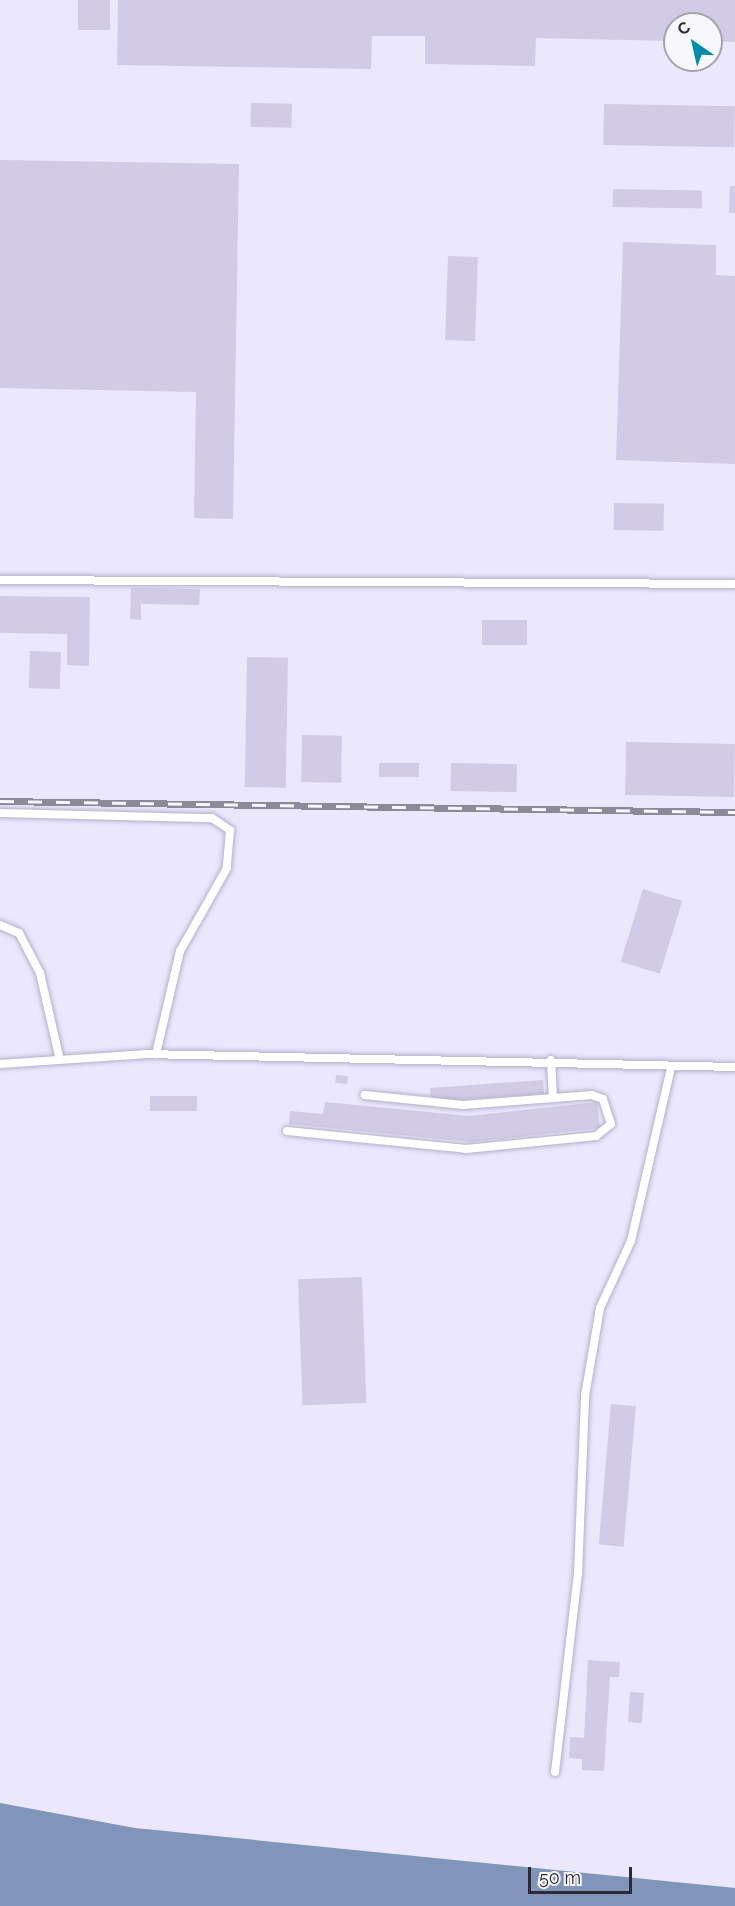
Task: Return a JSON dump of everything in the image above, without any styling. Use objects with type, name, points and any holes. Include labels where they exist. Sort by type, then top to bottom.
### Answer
[{"type":"lane","points":[[0,580],[735,584]]},
{"type":"lane","points":[[0,813],[212,818],[230,830],[227,868],[180,951],[156,1054]]},
{"type":"lane","points":[[0,926],[19,933],[40,973],[60,1059]]},
{"type":"lane","points":[[0,1064],[156,1054],[551,1060],[671,1068],[735,1067]]},
{"type":"lane","points":[[551,1060],[553,1098]]},
{"type":"lane","points":[[555,1772],[578,1573],[585,1396],[592,1352],[600,1308],[631,1241],[671,1068]]},
{"type":"lane","points":[[287,1131],[466,1149],[596,1136],[611,1124],[603,1099],[592,1095],[463,1105],[365,1095]]},
{"type":"water","points":[[0,1803],[135,1828],[735,1888],[735,1906],[0,1906]]},
{"type":"building","points":[[78,0],[110,0],[110,30],[78,30]]},
{"type":"building","points":[[118,0],[735,0],[735,42],[723,42],[723,12],[663,12],[663,41],[536,38],[535,66],[425,64],[425,36],[372,36],[371,69],[117,65]]},
{"type":"building","points":[[251,103],[292,104],[292,128],[251,127]]},
{"type":"building","points":[[604,104],[735,106],[734,147],[603,145]]},
{"type":"building","points":[[0,160],[239,164],[233,519],[194,518],[196,392],[0,388]]},
{"type":"building","points":[[730,186],[735,186],[735,213],[729,213]]},
{"type":"building","points":[[613,189],[702,191],[702,209],[613,207]]},
{"type":"building","points":[[623,242],[716,245],[716,275],[735,276],[735,464],[616,460]]},
{"type":"building","points":[[448,256],[478,257],[475,341],[445,340]]},
{"type":"building","points":[[614,503],[664,504],[664,531],[614,530]]},
{"type":"building","points":[[131,588],[200,589],[199,605],[141,604],[141,620],[130,619]]},
{"type":"building","points":[[0,596],[90,597],[89,666],[67,665],[67,634],[0,633]]},
{"type":"building","points":[[482,620],[527,620],[527,645],[482,645]]},
{"type":"building","points":[[30,651],[61,652],[60,689],[29,688]]},
{"type":"building","points":[[247,657],[288,658],[286,788],[245,787]]},
{"type":"building","points":[[302,735],[342,736],[341,783],[301,782]]},
{"type":"building","points":[[626,742],[735,744],[734,797],[625,795]]},
{"type":"building","points":[[379,763],[419,763],[419,777],[379,777]]},
{"type":"building","points":[[451,763],[517,764],[517,792],[451,791]]},
{"type":"building","points":[[643,889],[682,901],[660,974],[621,962]]},
{"type":"building","points":[[336,1075],[348,1076],[347,1084],[335,1083]]},
{"type":"building","points":[[543,1080],[544,1094],[431,1102],[430,1088]]},
{"type":"building","points":[[150,1096],[197,1096],[197,1111],[150,1111]]},
{"type":"building","points":[[325,1102],[469,1116],[597,1102],[600,1128],[471,1142],[289,1124],[290,1111],[323,1114]]},
{"type":"building","points":[[362,1277],[366,1403],[302,1405],[298,1279]]},
{"type":"building","points":[[611,1404],[636,1406],[624,1547],[599,1544]]},
{"type":"building","points":[[588,1660],[620,1662],[619,1677],[610,1677],[604,1771],[582,1770],[582,1759],[569,1758],[570,1737],[584,1738]]},
{"type":"building","points":[[630,1692],[644,1693],[642,1723],[628,1722]]},
{"type":"railway","points":[[0,801],[735,812]]}]
